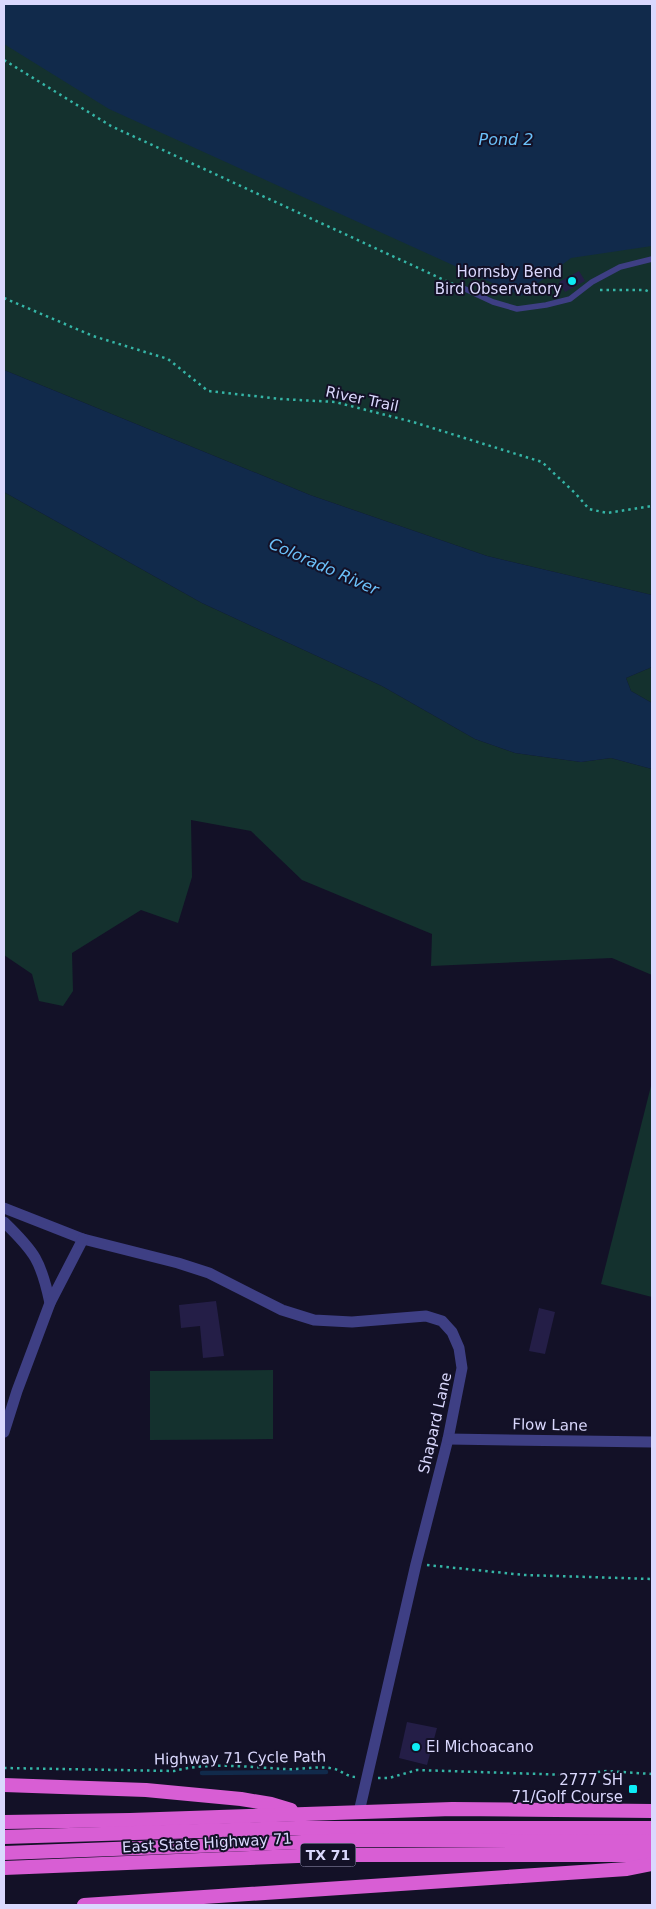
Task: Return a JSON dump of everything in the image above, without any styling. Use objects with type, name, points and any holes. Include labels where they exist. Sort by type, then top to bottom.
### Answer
[{"type":"highway","points":[[4,1785],[146,1790],[248,1800],[271,1804],[301,1814]]},
{"type":"highway","name":"East State Highway 71","points":[[4,1822],[130,1820],[452,1809],[652,1811]]},
{"type":"highway","points":[[4,1836],[296,1828],[652,1828]]},
{"type":"highway","points":[[4,1853],[357,1840],[652,1842]]},
{"type":"highway","name":"East State Highway 71","points":[[4,1868],[313,1855],[652,1855]]},
{"type":"highway","points":[[84,1905],[627,1869],[652,1864]]},
{"type":"street","name":"Shapard Lane","points":[[4,1208],[83,1239],[209,1273],[282,1310],[314,1320],[352,1322],[426,1316],[442,1321],[452,1332],[459,1348],[462,1368],[448,1439],[416,1564],[359,1812]]},
{"type":"street","points":[[4,1222],[35,1255],[44,1274],[50,1303]]},
{"type":"street","points":[[4,1432],[17,1391],[50,1303],[83,1239]]},
{"type":"street","name":"Flow Lane","points":[[448,1439],[652,1442]]},
{"type":"lane","points":[[463,288],[493,302],[516,309],[570,299],[592,282],[620,267],[652,259]]},
{"type":"path","points":[[4,60],[111,126],[463,288]]},
{"type":"path","points":[[592,282],[598,290],[645,290],[652,293]]},
{"type":"path","name":"River Trail","points":[[4,298],[94,336],[168,359],[208,391],[281,399],[335,402],[404,419],[542,462],[589,509],[607,512],[652,506]]},
{"type":"path","points":[[416,1564],[524,1576],[652,1579]]},
{"type":"path","name":"Highway 71 Cycle Path","points":[[4,1768],[174,1771],[188,1767],[325,1768],[337,1769],[348,1776],[367,1778],[389,1778],[417,1770],[570,1775],[607,1772],[652,1774]]},
{"type":"green space","points":[[4,4],[652,4],[652,595],[487,556],[310,495],[4,370]]},
{"type":"green space","points":[[4,492],[202,603],[382,686],[475,739],[515,753],[581,762],[611,758],[652,769],[652,975],[612,958],[431,966],[432,934],[302,880],[251,831],[191,820],[192,877],[178,923],[141,910],[72,953],[73,991],[63,1006],[39,1001],[32,974],[4,955]]},
{"type":"green space","points":[[652,667],[652,703],[631,691],[626,678]]},
{"type":"green space","points":[[652,1082],[652,1297],[601,1284]]},
{"type":"green space","points":[[273,1370],[273,1439],[150,1440],[150,1371]]},
{"type":"water","name":"Pond 2","points":[[4,4],[652,4],[652,246],[571,258],[521,296],[109,109],[4,44]]},
{"type":"water","name":"Colorado River","points":[[4,370],[310,495],[487,556],[652,595],[652,667],[626,678],[631,691],[652,703],[652,769],[611,758],[581,762],[515,753],[475,739],[382,686],[202,603],[4,492]]},
{"type":"building","name":"Hornsby Bend Bird Observatory","points":[[579,271],[585,281],[565,292],[559,282]]},
{"type":"building","points":[[216,1301],[224,1356],[203,1358],[200,1326],[181,1328],[179,1305]]},
{"type":"building","points":[[539,1308],[555,1312],[545,1354],[529,1351]]},
{"type":"building","name":"El Michoacano","points":[[407,1722],[437,1728],[427,1765],[399,1758]]},
{"type":"waterway","points":[[202,1773],[326,1772]]},
{"type":"place","name":"Hornsby Bend Bird Observatory","points":[[572,281]]},
{"type":"place","name":"El Michoacano","points":[[416,1747]]},
{"type":"place","name":"2777 SH 71/Golf Course","points":[[633,1789]]}]
